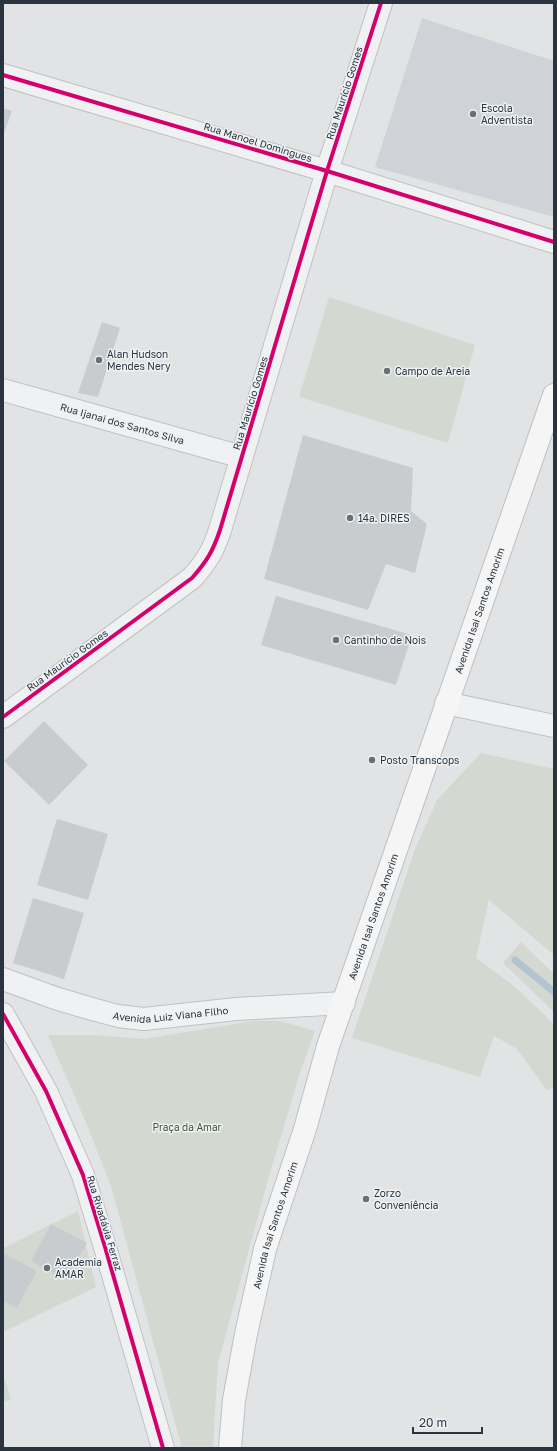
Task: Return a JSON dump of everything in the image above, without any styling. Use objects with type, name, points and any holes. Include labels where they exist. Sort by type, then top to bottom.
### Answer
[{"type":"main road","name":"Avenida Isai Santos Amorim","points":[[230,1448],[234,1400],[246,1334],[265,1249],[305,1129],[328,1046],[554,395]]},
{"type":"street","name":"Rua Maurício Gomes","points":[[3,717],[192,578],[206,562],[214,548],[327,171],[382,3]]},
{"type":"street","name":"Rua Manoel Domingues","points":[[3,74],[327,171],[554,242]]},
{"type":"street","name":"Rua Ijanai dos Santos Silva","points":[[3,390],[242,457]]},
{"type":"street","points":[[446,703],[554,726]]},
{"type":"street","name":"Avenida Luiz Viana Filho","points":[[3,979],[55,998],[118,1016],[144,1019],[236,1009],[344,1003]]},
{"type":"street","name":"Rua Rivadávia Ferraz","points":[[3,1014],[46,1091],[83,1175],[163,1448]]},
{"type":"shaded area","name":"Escola Adventista","points":[[422,18],[554,61],[554,217],[375,167]]},
{"type":"green space","name":"Campo de Areia","points":[[329,297],[475,345],[448,443],[299,397]]},
{"type":"green space","points":[[481,753],[554,769],[554,955],[489,900],[476,958],[514,986],[554,1024],[554,1088],[547,1090],[516,1048],[494,1036],[480,1077],[352,1038],[415,849],[437,800]]},
{"type":"green space","points":[[521,942],[554,974],[554,1012],[503,963]]},
{"type":"green space","name":"Praça da Amar","points":[[253,1021],[280,1021],[315,1031],[298,1079],[266,1187],[218,1363],[213,1448],[182,1448],[111,1186],[87,1125],[48,1035],[94,1035],[144,1039]]},
{"type":"green space","name":"Academia AMAR","points":[[78,1211],[96,1287],[3,1332],[3,1248]]},
{"type":"green space","points":[[3,1375],[11,1399],[3,1402]]},
{"type":"building","points":[[3,108],[12,111],[3,136]]},
{"type":"building","name":"Alan Hudson Mendes Nery","points":[[102,322],[120,328],[98,397],[78,393]]},
{"type":"building","name":"14a. DIRES","points":[[303,435],[413,468],[411,511],[427,524],[415,573],[386,564],[368,610],[264,579]]},
{"type":"building","name":"Cantinho de Nois","points":[[276,596],[412,635],[396,685],[261,645]]},
{"type":"building","points":[[44,721],[88,765],[49,805],[4,761]]},
{"type":"building","points":[[57,819],[108,834],[88,900],[37,885]]},
{"type":"building","points":[[33,898],[84,913],[64,979],[13,963]]},
{"type":"building","points":[[51,1224],[87,1243],[66,1280],[31,1261]]},
{"type":"building","points":[[3,1253],[37,1271],[17,1308],[3,1301]]},
{"type":"waterway","points":[[515,960],[554,992]]},
{"type":"cycle path","points":[[3,717],[192,578],[206,561],[212,550],[220,530],[327,171],[381,3]]},
{"type":"cycle path","points":[[3,75],[327,171],[554,242]]},
{"type":"cycle path","points":[[3,1014],[46,1091],[83,1175],[163,1448]]},
{"type":"place","name":"Escola Adventista","points":[[473,114]]},
{"type":"place","name":"Alan Hudson Mendes Nery","points":[[99,360]]},
{"type":"place","name":"Campo de Areia","points":[[387,371]]},
{"type":"place","name":"14a. DIRES","points":[[350,518]]},
{"type":"place","name":"Cantinho de Nois","points":[[336,640]]},
{"type":"place","name":"Posto Transcops","points":[[372,760]]},
{"type":"place","name":"Zorzo Conveniência","points":[[366,1199]]},
{"type":"place","name":"Academia AMAR","points":[[47,1268]]}]
